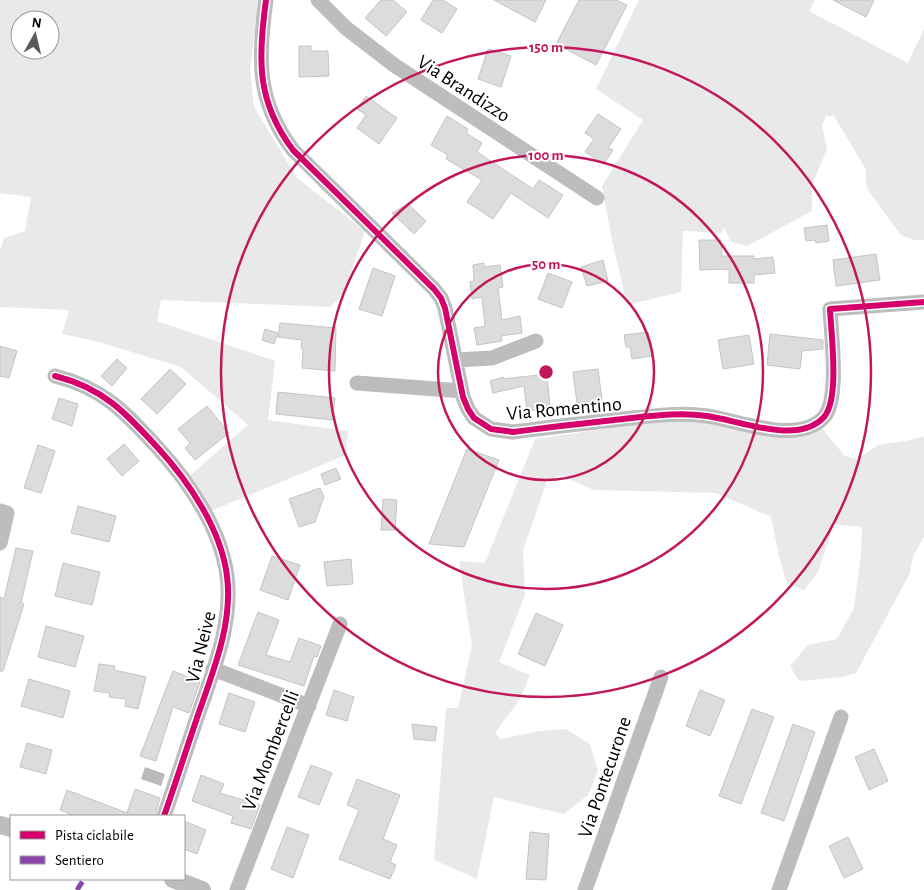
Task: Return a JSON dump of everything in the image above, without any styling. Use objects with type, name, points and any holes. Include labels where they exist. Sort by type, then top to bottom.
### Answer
[{"type":"street","name":"Via Romentino","points":[[266,0],[261,40],[261,74],[269,108],[277,125],[293,150],[442,298],[462,391],[468,409],[474,418],[491,429],[514,432],[661,415],[686,414],[725,418],[772,430],[801,429],[820,422],[829,410],[833,377],[830,309],[924,302]]},
{"type":"street","name":"Via Brandizzo","points":[[318,0],[346,28],[394,65],[597,198]]},
{"type":"street","points":[[456,360],[492,358],[536,341]]},
{"type":"street","name":"Via Neive","points":[[55,376],[93,389],[134,422],[168,459],[204,512],[217,539],[227,576],[227,611],[222,643],[164,815]]},
{"type":"street","points":[[357,383],[462,391]]},
{"type":"street","points":[[0,511],[7,513],[0,544]]},
{"type":"street","name":"Via Mombercelli","points":[[237,890],[340,624]]},
{"type":"street","points":[[213,669],[309,706]]},
{"type":"street","name":"Via Pontecurone","points":[[586,890],[661,677]]},
{"type":"street","points":[[779,890],[841,717]]},
{"type":"street","points":[[176,880],[202,890]]},
{"type":"shaded area","points":[[0,0],[259,0],[250,70],[254,107],[297,178],[365,231],[343,295],[330,307],[161,300],[157,321],[275,361],[268,420],[348,431],[346,455],[211,511],[188,477],[248,425],[181,367],[99,342],[62,334],[69,310],[0,307],[0,251],[4,238],[25,231],[31,197],[0,193]]},
{"type":"shaded area","points":[[639,0],[815,0],[809,11],[908,63],[924,29],[924,240],[913,240],[901,235],[867,189],[865,168],[834,116],[826,116],[822,125],[827,149],[812,185],[812,211],[747,246],[731,242],[724,227],[722,233],[683,231],[681,292],[627,305],[602,186],[643,120],[596,89]]},
{"type":"shaded area","points":[[664,420],[820,426],[845,456],[857,459],[878,445],[924,436],[924,537],[913,556],[910,573],[856,673],[842,677],[799,681],[790,666],[808,645],[837,639],[854,608],[861,554],[862,527],[834,524],[818,572],[804,590],[787,583],[771,517],[716,493],[593,490],[561,475],[547,481],[523,550],[525,595],[499,662],[530,675],[520,699],[495,733],[501,739],[539,731],[566,729],[590,744],[598,771],[588,795],[564,814],[494,797],[477,879],[434,860],[446,708],[458,708],[472,646],[459,561],[485,563],[535,439]]},
{"type":"shaded area","points":[[145,767],[165,774],[161,786],[141,779]]},
{"type":"building","points":[[381,0],[393,0],[407,12],[386,36],[365,18]]},
{"type":"building","points":[[433,0],[443,0],[457,9],[442,33],[421,20]]},
{"type":"building","points":[[494,0],[546,0],[535,22]]},
{"type":"building","points":[[579,0],[616,0],[627,5],[596,65],[556,44]]},
{"type":"building","points":[[833,0],[874,0],[866,17]]},
{"type":"building","points":[[299,46],[311,46],[311,51],[328,51],[329,76],[299,77]]},
{"type":"building","points":[[488,49],[511,56],[501,87],[478,79]]},
{"type":"building","points":[[366,96],[397,118],[379,144],[357,128],[366,115],[357,109]]},
{"type":"building","points":[[598,114],[621,129],[608,148],[613,150],[604,164],[585,152],[594,139],[585,133]]},
{"type":"building","points":[[447,116],[468,129],[466,133],[482,143],[477,152],[533,189],[539,180],[563,195],[548,218],[511,193],[493,219],[467,202],[482,180],[446,159],[448,155],[431,145]]},
{"type":"building","points":[[408,204],[426,221],[414,234],[392,213]]},
{"type":"building","points":[[827,225],[829,241],[816,243],[815,240],[806,241],[804,228]]},
{"type":"building","points":[[699,240],[721,240],[722,256],[754,256],[754,259],[773,257],[775,273],[754,275],[754,283],[729,283],[729,269],[700,270]]},
{"type":"building","points":[[876,254],[880,280],[836,286],[833,260]]},
{"type":"building","points":[[603,260],[608,281],[587,286],[581,267]]},
{"type":"building","points":[[484,263],[484,267],[500,265],[503,287],[498,288],[502,320],[520,316],[522,333],[501,336],[502,341],[477,345],[474,328],[485,326],[482,297],[472,299],[470,282],[474,281],[473,265]]},
{"type":"building","points":[[373,268],[395,276],[382,316],[359,309]]},
{"type":"building","points":[[548,273],[572,282],[562,308],[538,299]]},
{"type":"building","points":[[280,323],[336,328],[335,371],[302,368],[302,340],[278,337]]},
{"type":"building","points":[[265,329],[278,333],[274,344],[262,340]]},
{"type":"building","points":[[648,332],[652,356],[632,359],[630,347],[626,347],[624,335]]},
{"type":"building","points":[[770,334],[823,340],[823,349],[802,351],[800,369],[767,365]]},
{"type":"building","points":[[749,335],[754,364],[723,369],[718,340]]},
{"type":"building","points":[[0,346],[17,351],[9,378],[0,376]]},
{"type":"building","points":[[117,359],[127,368],[112,386],[101,376]]},
{"type":"building","points":[[170,369],[186,384],[157,414],[141,399]]},
{"type":"building","points":[[598,369],[602,400],[577,403],[573,372]]},
{"type":"building","points":[[547,374],[550,408],[527,411],[524,386],[493,393],[490,381],[503,377],[503,379]]},
{"type":"building","points":[[278,392],[335,398],[333,420],[276,414]]},
{"type":"building","points":[[59,398],[78,404],[72,426],[52,419]]},
{"type":"building","points":[[207,406],[229,433],[195,460],[185,448],[190,443],[178,429]]},
{"type":"building","points":[[124,444],[139,461],[122,476],[107,459]]},
{"type":"building","points":[[38,445],[55,451],[41,493],[24,488]]},
{"type":"building","points":[[467,449],[499,460],[464,547],[429,544]]},
{"type":"building","points":[[336,468],[341,479],[325,485],[321,474]]},
{"type":"building","points":[[320,488],[324,497],[315,522],[299,527],[289,499]]},
{"type":"building","points":[[383,499],[397,500],[395,530],[381,530]]},
{"type":"building","points":[[78,506],[116,516],[109,542],[71,533]]},
{"type":"building","points":[[16,548],[33,551],[21,603],[24,604],[3,671],[0,671],[0,597],[4,599]]},
{"type":"building","points":[[272,556],[300,565],[288,600],[260,590]]},
{"type":"building","points":[[351,559],[353,584],[327,586],[324,562]]},
{"type":"building","points":[[63,563],[100,572],[92,605],[55,596]]},
{"type":"building","points":[[258,612],[279,620],[266,655],[290,662],[299,638],[321,646],[317,657],[314,656],[304,686],[238,665]]},
{"type":"building","points":[[536,613],[563,625],[545,666],[518,654]]},
{"type":"building","points":[[46,626],[84,636],[75,667],[38,657]]},
{"type":"building","points":[[99,664],[115,666],[114,670],[146,677],[138,709],[125,706],[126,699],[109,697],[110,693],[94,691]]},
{"type":"building","points":[[173,671],[200,682],[189,713],[173,707],[156,761],[140,756]]},
{"type":"building","points":[[29,679],[70,691],[63,718],[21,706]]},
{"type":"building","points":[[334,690],[354,697],[347,721],[326,715]]},
{"type":"building","points":[[700,690],[725,700],[710,736],[686,726]]},
{"type":"building","points":[[229,693],[255,702],[245,732],[219,724]]},
{"type":"building","points":[[752,709],[774,717],[741,804],[719,796]]},
{"type":"building","points":[[412,724],[437,727],[435,741],[414,739]]},
{"type":"building","points":[[793,724],[815,732],[784,821],[761,813]]},
{"type":"building","points":[[27,743],[52,750],[46,774],[20,767]]},
{"type":"building","points":[[874,749],[888,781],[869,790],[855,757]]},
{"type":"building","points":[[311,765],[332,773],[319,805],[298,797]]},
{"type":"building","points":[[201,775],[224,784],[220,793],[260,805],[251,829],[231,823],[233,816],[192,801]]},
{"type":"building","points":[[357,779],[400,795],[383,839],[397,845],[390,862],[396,865],[390,879],[339,859],[359,810],[347,805]]},
{"type":"building","points":[[135,789],[160,798],[155,815],[72,815],[60,810],[67,790],[127,813]]},
{"type":"building","points":[[185,821],[206,830],[197,854],[185,849]]},
{"type":"building","points":[[287,827],[309,835],[293,878],[271,869]]},
{"type":"building","points":[[530,832],[549,834],[546,880],[526,879]]},
{"type":"building","points":[[848,837],[863,869],[844,878],[829,846]]},
{"type":"marked path","points":[[77,890],[83,880]]},
{"type":"cycle path","points":[[266,0],[261,60],[263,78],[266,96],[281,132],[293,150],[441,298],[445,308],[463,397],[474,418],[491,429],[513,432],[686,414],[707,416],[767,429],[799,430],[813,425],[824,417],[829,408],[833,381],[830,309],[924,302]]},
{"type":"cycle path","points":[[55,376],[87,387],[100,395],[124,413],[146,435],[170,461],[192,491],[211,524],[224,558],[228,593],[225,628],[211,679],[164,815]]}]
